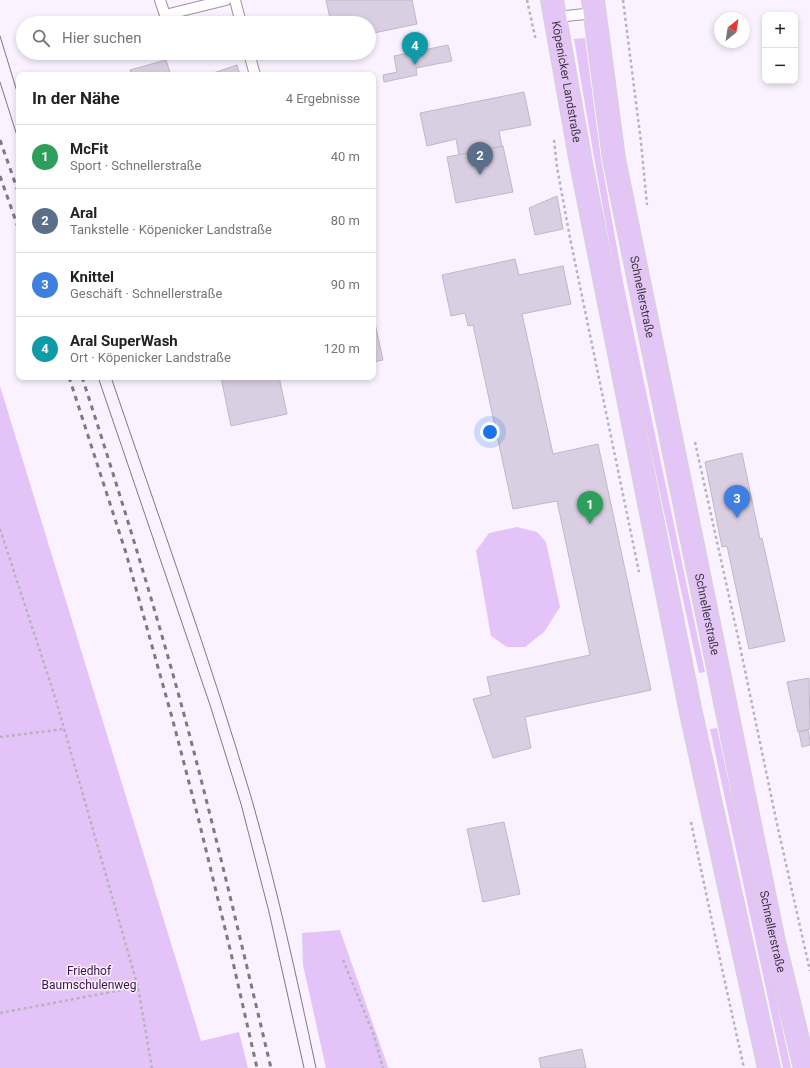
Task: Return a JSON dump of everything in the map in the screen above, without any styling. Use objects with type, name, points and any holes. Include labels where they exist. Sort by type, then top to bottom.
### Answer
[{"type":"main road","name":"Schnellerstraße","points":[[594,6],[614,158],[773,937],[805,1068]]},
{"type":"main road","name":"Köpenicker Landstraße","points":[[554,9],[580,163],[691,713],[769,1068]]},
{"type":"lane","points":[[160,0],[165,15],[226,0]]},
{"type":"lane","points":[[235,0],[239,16]]},
{"type":"lane","points":[[554,9],[594,6]]},
{"type":"lane","points":[[251,60],[254,72]]},
{"type":"path","points":[[623,0],[647,208]]},
{"type":"path","points":[[694,435],[810,971]]},
{"type":"path","points":[[0,529],[55,697],[138,988],[152,1068]]},
{"type":"path","points":[[0,737],[64,729]]},
{"type":"path","points":[[343,960],[373,1033],[383,1068]]},
{"type":"path","points":[[0,1013],[138,988]]},
{"type":"green space","points":[[585,38],[601,159],[624,287],[705,672],[699,673],[647,433],[612,258],[574,39]]},
{"type":"green space","name":"Friedhof Baumschulenweg","points":[[0,386],[201,1041],[239,1032],[248,1068],[0,1068]]},
{"type":"green space","points":[[517,527],[537,532],[546,542],[560,607],[544,632],[525,647],[507,647],[491,636],[476,551],[489,533]]},
{"type":"green space","points":[[717,728],[791,1068],[783,1068],[710,729]]},
{"type":"green space","points":[[340,930],[389,1068],[326,1068],[303,965],[302,933]]},
{"type":"building","points":[[326,0],[412,0],[417,24],[376,33],[376,16],[329,16]]},
{"type":"building","points":[[448,45],[452,61],[416,68],[417,75],[384,82],[383,75],[397,72],[394,56]]},
{"type":"building","points":[[166,60],[170,72],[130,72],[130,70]]},
{"type":"building","points":[[237,65],[239,72],[216,72]]},
{"type":"building","points":[[524,92],[531,125],[499,131],[502,147],[459,155],[456,139],[427,146],[420,113]]},
{"type":"building","points":[[503,146],[513,192],[456,203],[447,157]]},
{"type":"building","points":[[557,196],[563,229],[535,235],[529,208]]},
{"type":"building","points":[[515,259],[519,275],[563,266],[571,304],[522,314],[553,454],[598,444],[651,690],[525,717],[531,748],[493,758],[473,699],[491,695],[487,677],[590,655],[557,501],[513,509],[473,325],[468,326],[465,313],[451,316],[442,275]]},
{"type":"building","points":[[376,328],[383,360],[376,361]]},
{"type":"building","points":[[222,380],[280,380],[287,414],[231,426]]},
{"type":"building","points":[[742,453],[760,539],[762,538],[785,641],[749,649],[727,546],[722,547],[705,462]]},
{"type":"building","points":[[809,678],[810,729],[798,732],[787,682]]},
{"type":"building","points":[[808,730],[810,745],[802,747],[799,732]]},
{"type":"building","points":[[504,822],[520,894],[483,902],[467,829]]},
{"type":"building","points":[[582,1049],[586,1068],[541,1068],[539,1058]]},
{"type":"tram line","points":[[0,36],[16,88]]},
{"type":"tram line","points":[[0,82],[16,133]]},
{"type":"tram line","points":[[99,380],[210,705],[241,804],[269,912],[304,1068]]},
{"type":"tram line","points":[[112,380],[202,641],[252,800],[270,866],[302,1001],[316,1068]]},
{"type":"railway","points":[[0,140],[16,185]]},
{"type":"railway","points":[[0,176],[16,221]]},
{"type":"railway","points":[[70,380],[126,553],[173,721],[230,949],[257,1068]]},
{"type":"railway","points":[[83,380],[136,547],[185,718],[271,1068]]},
{"type":"place","name":"Aral SuperWash","points":[[415,65]]},
{"type":"place","name":"Aral","points":[[480,175]]},
{"type":"place","name":"Knittel","points":[[737,518]]},
{"type":"place","name":"McFit","points":[[590,524]]}]
